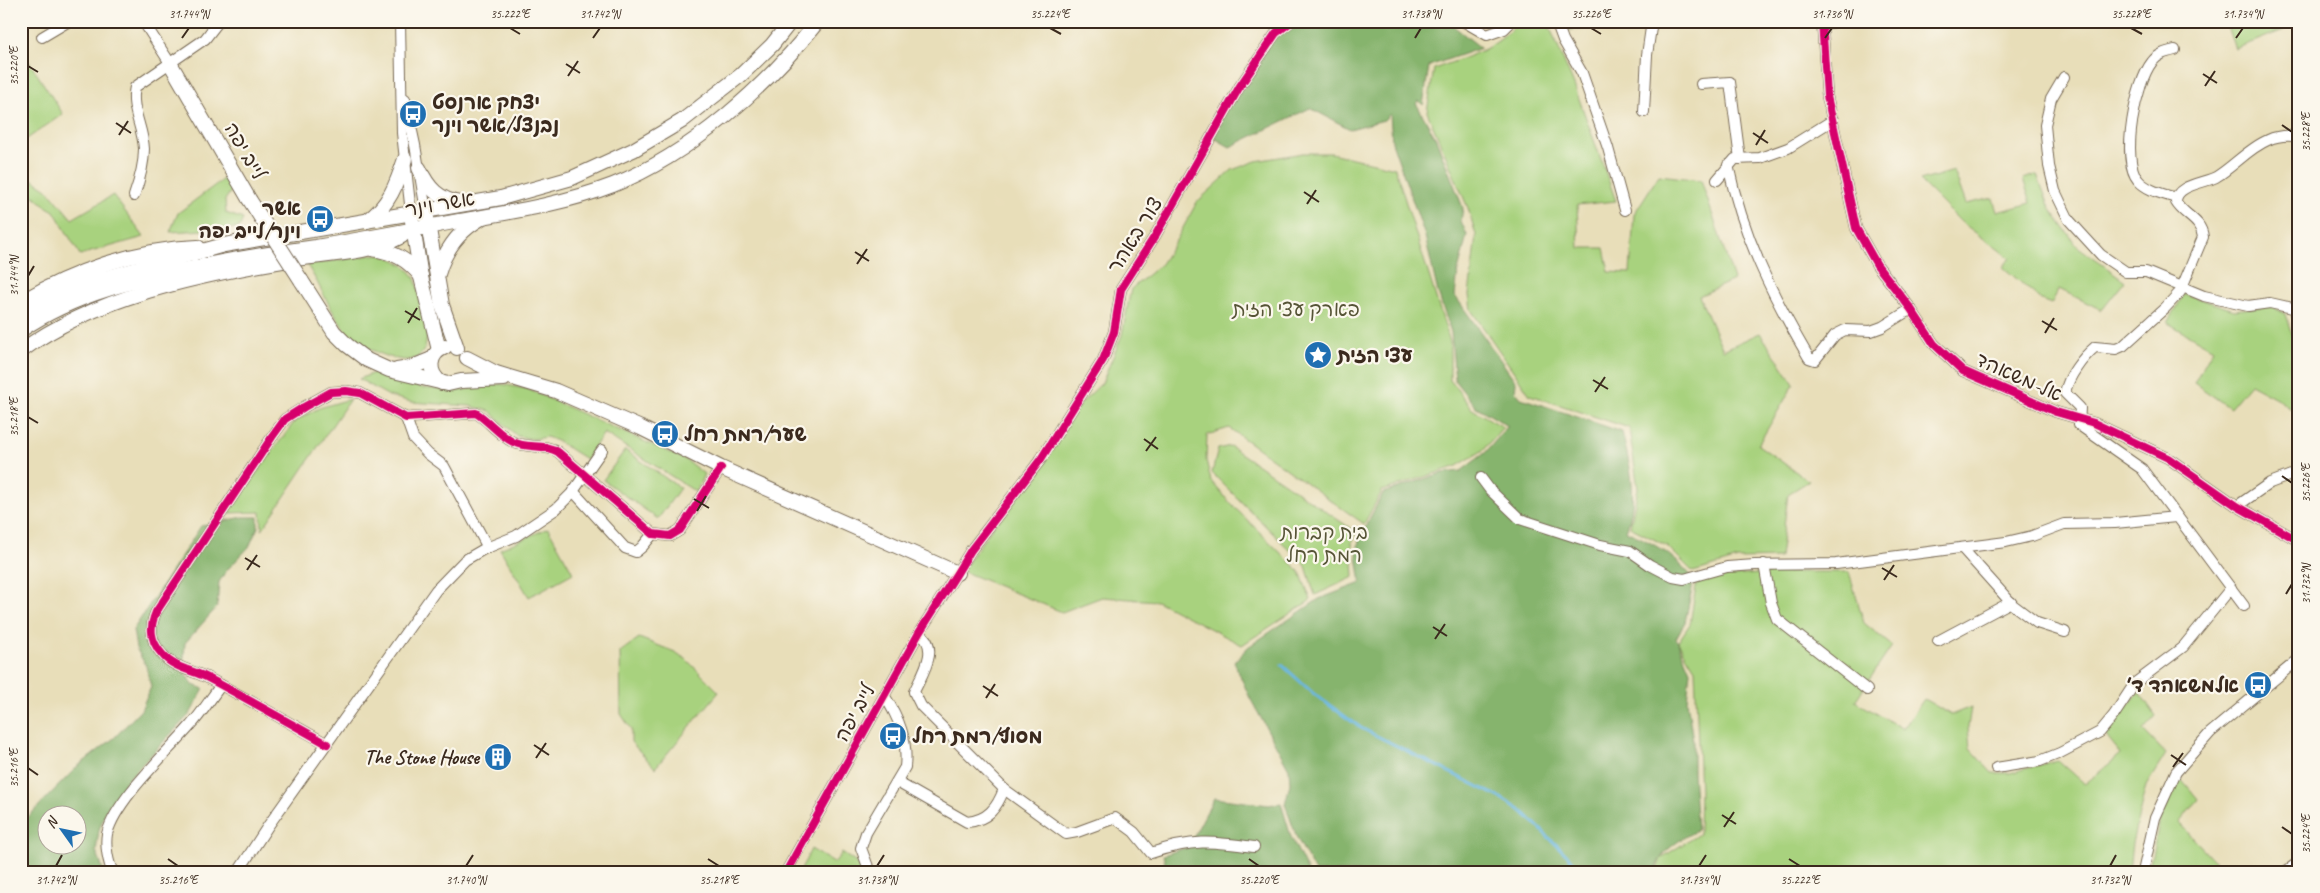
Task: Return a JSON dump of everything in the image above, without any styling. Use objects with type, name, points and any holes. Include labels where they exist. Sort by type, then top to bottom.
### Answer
[{"type":"main road","name":"אשר וינר","points":[[21,316],[50,299],[87,283],[224,246],[466,204],[531,191],[572,178],[633,150],[682,120],[728,86],[772,45],[791,21]]},
{"type":"main road","name":"אשר וינר","points":[[21,330],[74,300],[136,281],[228,260],[485,217],[581,196],[615,184],[657,163],[701,134],[777,69],[818,21]]},
{"type":"main road","name":"לייב יפה","points":[[170,63],[249,199],[334,332],[347,345],[367,360],[389,370],[442,383]]},
{"type":"main road","points":[[366,221],[376,215],[390,196],[405,159]]},
{"type":"main road","points":[[419,168],[427,183],[439,196],[452,202],[466,204]]},
{"type":"main road","points":[[426,211],[437,277],[448,326],[457,348],[467,358],[496,372],[556,391],[641,428],[721,468],[957,573]]},
{"type":"main road","points":[[411,214],[435,355],[434,375],[442,383],[448,384],[461,381],[518,380]]},
{"type":"main road","points":[[437,277],[445,254],[455,240],[472,224],[485,217]]},
{"type":"main road","points":[[21,351],[39,338],[74,318],[120,301],[238,269],[368,249],[396,240],[414,229]]},
{"type":"main road","points":[[21,302],[55,284],[131,257],[183,247],[224,246]]},
{"type":"main road","points":[[368,249],[396,254],[412,266],[422,277]]},
{"type":"main road","points":[[389,370],[410,368],[448,347],[457,348]]},
{"type":"main road","points":[[461,381],[468,368],[467,358]]},
{"type":"street","points":[[42,37],[69,21]]},
{"type":"street","name":"לייב יפה","points":[[143,21],[170,63]]},
{"type":"street","points":[[134,196],[144,150],[132,98],[135,86],[205,39],[219,21]]},
{"type":"street","name":"צור באהר","points":[[957,573],[972,550],[1041,459],[1103,360],[1114,332],[1121,289],[1129,274],[1155,236],[1240,86],[1276,32],[1292,21]]},
{"type":"street","points":[[1463,21],[1487,35],[1504,29],[1512,21]]},
{"type":"street","points":[[1556,21],[1563,40],[1582,73],[1608,148],[1625,210]]},
{"type":"street","points":[[1644,112],[1647,55],[1652,21]]},
{"type":"street","points":[[1822,23],[1843,21]]},
{"type":"street","name":"אל-משאהד","points":[[1822,23],[1827,96],[1856,228],[1877,266],[1911,309],[1934,344],[1963,371],[2056,412],[2126,437],[2168,458],[2237,506],[2299,541]]},
{"type":"street","points":[[400,24],[405,159],[411,214]]},
{"type":"street","points":[[2175,50],[2164,52],[2152,61],[2143,77],[2134,106],[2130,153],[2133,170],[2137,179],[2144,186],[2176,198]]},
{"type":"street","points":[[2064,77],[2051,99],[2045,125],[2049,166],[2056,191],[2070,220],[2101,255],[2126,272],[2146,272],[2204,296],[2248,306],[2270,303],[2298,308],[2296,320],[2299,329]]},
{"type":"street","points":[[401,82],[426,211]]},
{"type":"street","points":[[1701,84],[1730,82],[1740,159]]},
{"type":"street","points":[[1717,180],[1735,159],[1760,158],[1788,148],[1833,120]]},
{"type":"street","points":[[2176,198],[2186,188],[2216,177],[2267,140],[2282,136],[2299,137]]},
{"type":"street","points":[[1728,165],[1734,194],[1749,241],[1777,304],[1808,358],[1815,360],[1835,335],[1845,330],[1871,331],[1882,327],[1911,309]]},
{"type":"street","points":[[2176,198],[2179,208],[2198,222],[2203,237],[2182,287],[2165,308],[2123,346],[2116,349],[2095,347],[2085,355],[2066,387],[2065,393],[2080,408],[2079,425],[2084,430],[2142,469],[2244,606]]},
{"type":"street","points":[[327,744],[221,685],[171,662],[163,656],[151,634],[151,624],[156,612],[285,419],[331,392],[346,391],[360,393],[406,418],[476,413],[513,442],[526,446],[549,447],[570,461],[653,534],[670,536],[680,530],[721,468]]},
{"type":"street","points":[[406,418],[413,438],[428,454],[444,466],[488,548]]},
{"type":"street","points":[[238,872],[268,826],[436,590],[465,560],[532,527],[556,510],[574,490],[602,450]]},
{"type":"street","points":[[2237,506],[2270,483],[2299,472]]},
{"type":"street","points":[[1482,478],[1490,490],[1520,519],[1600,545],[1630,551],[1650,565],[1673,577],[1684,579],[1726,567],[1764,564],[1836,564],[1962,548],[2032,536],[2064,524],[2116,522],[2176,516]]},
{"type":"street","points":[[574,490],[625,548],[636,552],[642,548],[653,534]]},
{"type":"street","points":[[1962,548],[2011,602],[2037,623],[2065,632]]},
{"type":"street","points":[[1764,564],[1771,603],[1777,619],[1867,690]]},
{"type":"street","name":"לייב יפה","points":[[788,871],[919,633],[957,573]]},
{"type":"street","points":[[1996,768],[2040,761],[2060,753],[2100,732],[2114,715],[2135,683],[2183,647],[2231,588]]},
{"type":"street","points":[[1938,641],[2011,602]]},
{"type":"street","points":[[919,633],[925,637],[930,647],[928,661],[914,692],[921,706],[1004,789],[1066,834],[1077,832],[1115,818],[1134,832],[1150,853],[1198,841],[1254,847]]},
{"type":"street","points":[[2143,872],[2155,818],[2176,772],[2210,733],[2299,659]]},
{"type":"street","points":[[113,872],[107,850],[107,835],[117,812],[136,786],[193,723],[221,685]]},
{"type":"street","points":[[870,872],[862,848],[866,833],[905,767],[904,738],[894,711],[884,695]]},
{"type":"street","points":[[897,782],[967,822],[979,821],[990,813],[999,803],[1004,789]]},
{"type":"street","points":[[2285,872],[2299,862]]},
{"type":"green space","points":[[1282,21],[1447,21],[1481,48],[1429,66],[1423,105],[1419,101],[1416,103],[1436,139],[1463,208],[1461,221],[1467,235],[1458,271],[1455,296],[1516,382],[1515,391],[1521,398],[1622,432],[1633,494],[1630,518],[1626,531],[1663,550],[1694,579],[1685,622],[1676,638],[1690,671],[1687,701],[1693,741],[1697,830],[1677,842],[1666,852],[1657,865],[1655,872],[1315,872],[1297,838],[1285,804],[1290,784],[1289,769],[1250,698],[1234,662],[1248,647],[1319,599],[1361,583],[1357,556],[1359,539],[1383,493],[1442,473],[1461,471],[1485,453],[1508,426],[1475,406],[1455,381],[1451,332],[1438,293],[1425,236],[1392,142],[1390,114],[1384,120],[1350,129],[1310,108],[1230,147],[1209,135],[1269,37]]},
{"type":"green space","points":[[1518,21],[1547,21],[1574,85],[1616,201],[1577,205],[1579,248],[1604,248],[1609,272],[1630,273],[1634,214],[1659,175],[1701,180],[1734,280],[1699,296],[1723,350],[1760,333],[1794,384],[1758,445],[1809,481],[1788,494],[1780,558],[1738,559],[1693,572],[1667,546],[1630,527],[1638,488],[1629,428],[1530,395],[1471,310],[1469,295],[1476,235],[1468,208],[1427,112],[1434,69],[1491,46],[1510,31]]},
{"type":"green space","points":[[1566,21],[1643,21],[1642,28],[1566,30]]},
{"type":"green space","points":[[2225,21],[2299,21],[2299,24],[2235,49]]},
{"type":"green space","points":[[24,54],[63,114],[21,143],[21,56]]},
{"type":"green space","name":"פארק עצי הזית","points":[[1303,153],[1331,153],[1395,168],[1450,342],[1450,380],[1472,409],[1503,427],[1482,451],[1457,466],[1382,491],[1364,524],[1229,428],[1207,435],[1206,460],[1211,481],[1229,502],[1300,572],[1311,600],[1242,645],[1157,601],[1102,597],[1062,612],[962,571],[1074,410],[1102,383],[1122,335],[1131,289],[1161,264],[1197,202],[1232,170],[1256,161]]},
{"type":"green space","points":[[1954,171],[1966,204],[1993,198],[1997,212],[2031,203],[2023,179],[2037,175],[2050,208],[2077,246],[2125,281],[2102,310],[2059,289],[2051,304],[2041,300],[2003,267],[2010,258],[1961,222],[1920,181]]},
{"type":"green space","points":[[21,172],[47,189],[72,219],[113,195],[144,237],[80,255],[54,211],[21,185]]},
{"type":"green space","points":[[226,177],[233,188],[225,200],[226,213],[243,219],[239,228],[170,232],[178,213]]},
{"type":"green space","points":[[378,254],[402,264],[413,275],[416,283],[424,310],[427,336],[421,354],[413,359],[401,360],[384,355],[364,346],[352,337],[336,317],[307,265]]},
{"type":"green space","points":[[2184,294],[2234,310],[2270,306],[2286,314],[2294,339],[2299,345],[2299,415],[2278,399],[2250,384],[2230,408],[2194,383],[2213,349],[2168,323]]},
{"type":"green space","points":[[376,372],[423,388],[457,391],[501,384],[527,389],[686,460],[704,474],[696,492],[604,433],[586,459],[559,442],[547,437],[533,439],[517,436],[490,411],[470,406],[411,402],[389,396],[359,379]]},
{"type":"green space","points":[[350,399],[262,530],[261,512],[227,513],[295,421],[319,408]]},
{"type":"green space","name":"בית קברות רמת רחל","points":[[1230,446],[1356,532],[1352,541],[1354,577],[1315,595],[1306,566],[1212,473],[1218,449]]},
{"type":"green space","points":[[625,450],[680,488],[658,519],[603,480]]},
{"type":"green space","points":[[243,517],[258,517],[258,527],[249,547],[227,570],[219,582],[217,607],[185,643],[183,670],[193,685],[204,689],[190,714],[127,780],[106,810],[99,830],[96,851],[104,872],[21,872],[21,829],[28,817],[38,807],[38,856],[88,856],[88,806],[39,806],[77,767],[114,738],[141,710],[151,687],[146,666],[136,648],[133,630],[201,526]]},
{"type":"green space","points":[[548,528],[573,573],[529,597],[500,549]]},
{"type":"green space","points":[[1781,572],[1849,572],[1864,623],[1892,646],[1855,701],[1903,729],[1924,699],[1951,715],[1971,707],[1968,727],[1970,749],[1992,773],[2010,773],[2058,760],[2085,784],[2121,754],[2105,734],[2139,692],[2156,716],[2143,730],[2166,754],[2146,786],[2132,843],[2129,872],[1656,872],[1661,858],[1699,834],[1700,792],[1695,669],[1678,642],[1690,624],[1697,579]]},
{"type":"green space","points":[[639,638],[675,652],[686,659],[719,692],[655,768],[631,742],[631,729],[621,714],[620,652]]},
{"type":"green space","points":[[2180,777],[2198,799],[2179,823],[2225,872],[2148,872],[2161,816]]},
{"type":"green space","points":[[1214,798],[1269,805],[1281,803],[1291,837],[1308,872],[1167,872],[1163,855],[1188,847]]},
{"type":"green space","points":[[811,849],[834,863],[842,853],[861,866],[863,872],[803,872],[801,870]]},
{"type":"waterway","points":[[1282,665],[1314,694],[1361,728],[1501,798],[1523,812],[1584,872]]},
{"type":"cycle path","points":[[786,872],[919,633],[971,550],[1041,459],[1103,360],[1114,332],[1121,289],[1155,236],[1240,86],[1276,33],[1292,21]]},
{"type":"cycle path","points":[[1822,21],[1827,96],[1856,228],[1877,265],[1911,309],[1934,344],[1963,371],[2056,412],[2094,423],[2168,458],[2237,506],[2299,541]]},
{"type":"cycle path","points":[[327,744],[206,677],[171,662],[158,649],[152,634],[152,623],[156,612],[285,419],[331,392],[346,391],[360,393],[406,418],[476,413],[513,442],[553,449],[558,452],[653,534],[670,536],[680,530],[721,468]]},
{"type":"place","name":"יצחק ארנסט נבנצל/אשר וינר","points":[[413,114]]},
{"type":"place","name":"אשר וינר/לייב יפה","points":[[320,219]]},
{"type":"place","name":"עצי הזית","points":[[1318,355]]},
{"type":"place","name":"שער/רמת רחל","points":[[665,434]]},
{"type":"place","name":"אלמשאהד ד׳","points":[[2258,685]]},
{"type":"place","name":"מסוף/רמת רחל","points":[[893,736]]},
{"type":"place","name":"The Stone House","points":[[498,757]]}]
